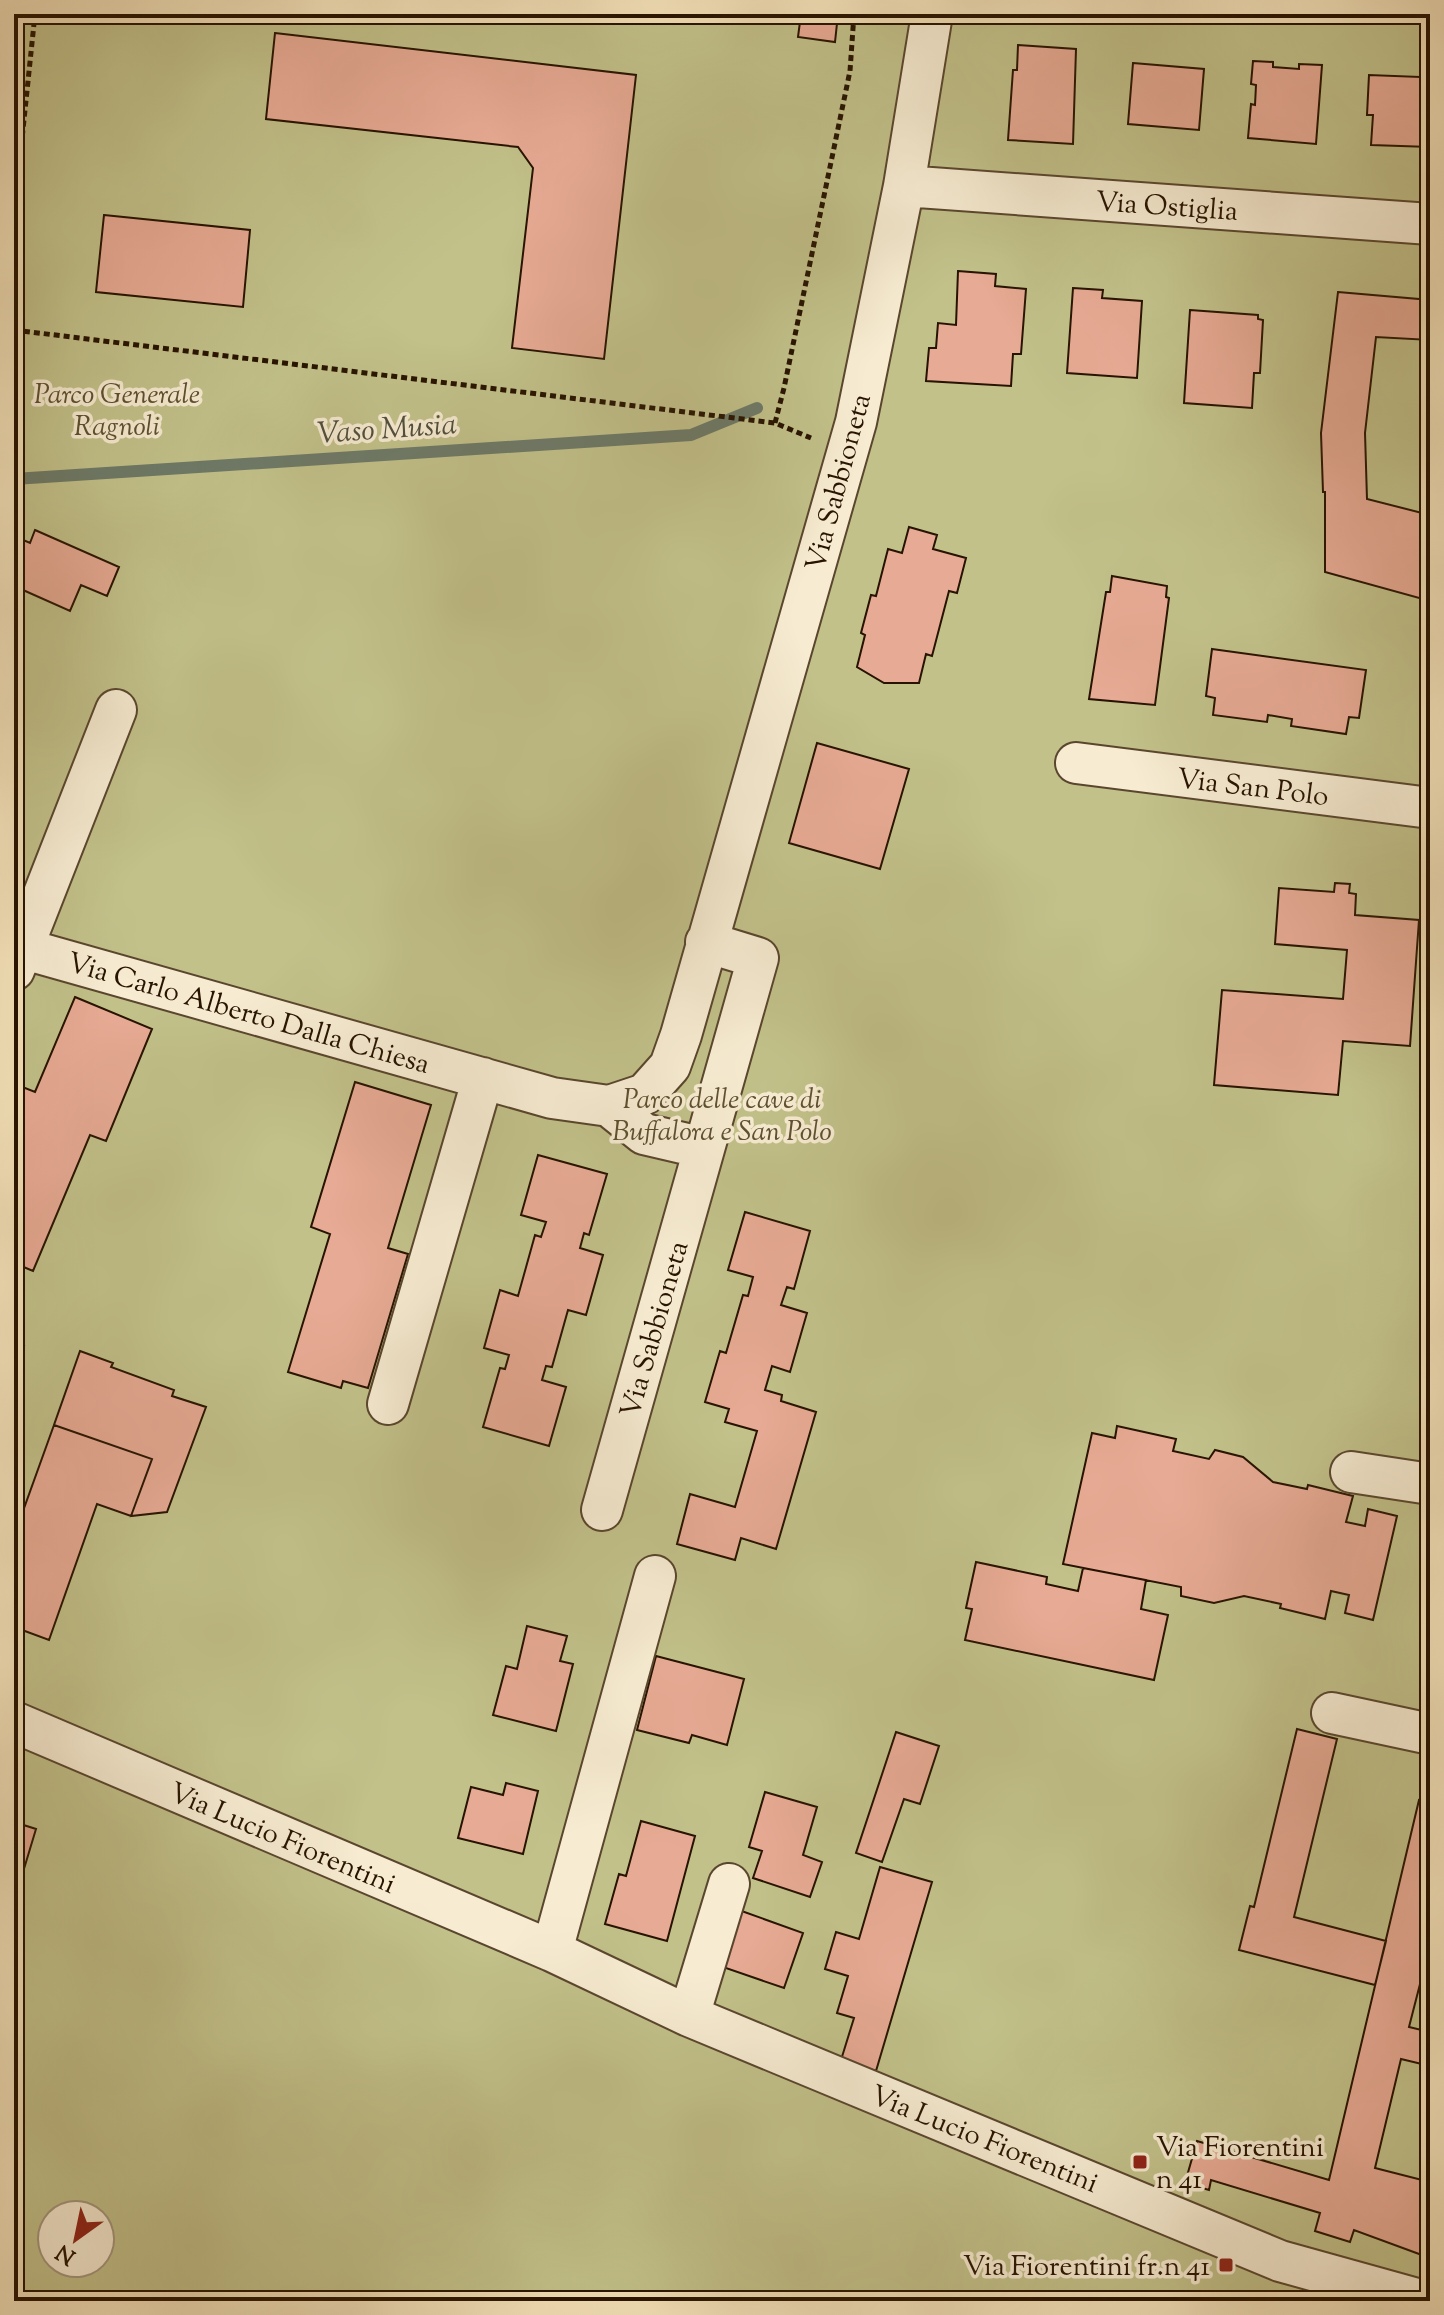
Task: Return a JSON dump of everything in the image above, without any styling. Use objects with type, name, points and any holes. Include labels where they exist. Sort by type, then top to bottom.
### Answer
[{"type":"street","name":"Via Sabbioneta","points":[[670,1066],[856,422],[904,186],[932,14]]},
{"type":"street","name":"Via Ostiglia","points":[[904,186],[1430,224]]},
{"type":"street","points":[[17,955],[116,710]]},
{"type":"street","name":"Via San Polo","points":[[1076,763],[1430,808]]},
{"type":"street","name":"Via Sabbioneta","points":[[602,1510],[758,958],[706,942]]},
{"type":"street","name":"Via Carlo Alberto Dalla Chiesa","points":[[17,955],[552,1098],[609,1106],[645,1094],[670,1066]]},
{"type":"street","points":[[388,1404],[483,1078]]},
{"type":"street","points":[[609,1106],[644,1134],[704,1148]]},
{"type":"street","points":[[1351,1472],[1430,1484]]},
{"type":"street","points":[[552,1951],[655,1576]]},
{"type":"street","points":[[1332,1713],[1430,1734]]},
{"type":"street","name":"Via Lucio Fiorentini","points":[[14,1722],[552,1951],[689,2016],[1280,2261],[1424,2301]]},
{"type":"street","points":[[689,2016],[729,1884]]},
{"type":"street","name":"Via Lucio Fiorentini","points":[[1280,2261],[1345,2301]]},
{"type":"path","points":[[14,216],[35,14]]},
{"type":"path","points":[[775,423],[850,71],[854,14]]},
{"type":"path","points":[[14,330],[775,423],[820,441],[851,440]]},
{"type":"green space","name":"Parco delle cave di Buffalora e San Polo","points":[[14,14],[1430,14],[1430,2301],[14,2301]]},
{"type":"building","points":[[801,14],[838,14],[835,42],[798,37]]},
{"type":"building","points":[[275,33],[636,75],[604,359],[512,348],[533,168],[518,147],[266,119]]},
{"type":"building","points":[[1018,45],[1076,49],[1073,144],[1008,140]]},
{"type":"building","points":[[1253,61],[1273,62],[1273,67],[1299,69],[1299,64],[1322,65],[1316,144],[1248,138],[1251,104],[1255,105],[1256,85],[1251,84]]},
{"type":"building","points":[[1422,61],[1430,61],[1430,147],[1371,145],[1373,115],[1367,115],[1369,75],[1420,77]]},
{"type":"building","points":[[1133,63],[1204,69],[1199,130],[1128,124]]},
{"type":"building","points":[[104,215],[250,230],[243,307],[96,292]]},
{"type":"building","points":[[958,271],[996,274],[995,286],[1026,289],[1021,354],[1013,354],[1011,386],[926,381],[929,348],[936,348],[938,323],[956,325]]},
{"type":"building","points":[[1073,288],[1103,290],[1102,298],[1142,301],[1137,378],[1067,373]]},
{"type":"building","points":[[1338,292],[1430,300],[1430,340],[1376,337],[1365,433],[1367,499],[1430,515],[1430,601],[1325,572],[1321,433]]},
{"type":"building","points":[[1190,310],[1258,315],[1258,319],[1263,320],[1260,373],[1254,373],[1252,408],[1184,403]]},
{"type":"building","points":[[909,527],[937,535],[933,549],[966,558],[957,593],[949,591],[932,656],[926,654],[919,683],[884,683],[857,667],[865,635],[861,633],[871,595],[876,596],[888,549],[902,553]]},
{"type":"building","points":[[35,530],[119,567],[107,596],[81,585],[70,611],[14,586],[14,536],[30,543]]},
{"type":"building","points":[[1112,576],[1167,586],[1166,597],[1169,598],[1155,705],[1089,699],[1106,592],[1110,592]]},
{"type":"building","points":[[1212,649],[1366,670],[1359,718],[1349,717],[1346,734],[1291,726],[1292,719],[1268,715],[1267,722],[1213,715],[1215,698],[1206,696]]},
{"type":"building","points":[[817,743],[909,769],[880,869],[789,843]]},
{"type":"building","points":[[1335,883],[1350,884],[1349,893],[1356,894],[1355,915],[1419,920],[1410,1046],[1343,1041],[1338,1095],[1214,1085],[1222,990],[1343,999],[1347,950],[1275,944],[1279,888],[1334,892]]},
{"type":"building","points":[[75,997],[152,1029],[106,1141],[90,1135],[33,1271],[14,1263],[14,1101],[20,1086],[35,1092]]},
{"type":"building","points":[[355,1082],[431,1105],[388,1248],[408,1254],[368,1388],[343,1381],[341,1388],[288,1372],[330,1234],[311,1227]]},
{"type":"building","points":[[538,1155],[607,1174],[589,1235],[584,1233],[580,1248],[603,1255],[586,1315],[568,1310],[552,1367],[546,1366],[542,1380],[566,1387],[549,1446],[483,1427],[500,1368],[505,1369],[509,1355],[484,1348],[500,1290],[518,1296],[535,1235],[541,1237],[546,1222],[521,1215]]},
{"type":"building","points":[[745,1212],[810,1231],[794,1289],[787,1287],[781,1305],[807,1313],[790,1372],[772,1366],[765,1390],[782,1395],[781,1401],[816,1412],[776,1549],[741,1538],[735,1560],[677,1544],[690,1494],[735,1507],[757,1431],[725,1422],[729,1409],[705,1402],[720,1351],[726,1353],[743,1295],[748,1296],[753,1277],[728,1270]]},
{"type":"building","points":[[14,1342],[24,1346],[14,1372]]},
{"type":"building","points":[[80,1351],[113,1363],[111,1367],[174,1390],[172,1396],[206,1407],[167,1512],[131,1516],[152,1459],[54,1425]]},
{"type":"building","points":[[54,1425],[152,1459],[131,1516],[97,1504],[49,1640],[14,1627],[14,1536]]},
{"type":"building","points":[[1117,1426],[1176,1439],[1173,1451],[1209,1459],[1215,1450],[1243,1457],[1273,1482],[1307,1489],[1308,1485],[1353,1496],[1346,1522],[1365,1526],[1368,1509],[1397,1516],[1373,1620],[1345,1613],[1349,1595],[1331,1591],[1325,1619],[1280,1608],[1281,1604],[1244,1596],[1214,1603],[1181,1596],[1181,1587],[1063,1564],[1092,1433],[1115,1438]]},
{"type":"building","points":[[976,1562],[1047,1577],[1046,1584],[1078,1591],[1083,1568],[1146,1580],[1141,1609],[1168,1615],[1154,1680],[965,1640],[972,1609],[966,1608]]},
{"type":"building","points":[[527,1626],[567,1636],[560,1661],[573,1664],[556,1731],[493,1715],[506,1666],[517,1669]]},
{"type":"building","points":[[656,1656],[744,1679],[727,1745],[692,1735],[689,1743],[637,1730]]},
{"type":"building","points":[[1297,1729],[1337,1739],[1294,1917],[1386,1941],[1375,1985],[1239,1950],[1250,1906],[1254,1907]]},
{"type":"building","points":[[896,1732],[939,1746],[920,1804],[904,1799],[882,1862],[856,1853]]},
{"type":"building","points":[[1430,1776],[1430,1945],[1409,2027],[1430,2032],[1430,2066],[1401,2059],[1375,2168],[1430,2182],[1430,2258],[1354,2230],[1350,2242],[1315,2231],[1320,2213],[1211,2180],[1209,2190],[1185,2183],[1197,2141],[1329,2180],[1419,1800],[1424,1801]]},
{"type":"building","points":[[506,1783],[538,1791],[523,1854],[458,1838],[471,1787],[503,1795]]},
{"type":"building","points":[[765,1792],[817,1807],[803,1855],[822,1862],[810,1897],[753,1878],[762,1851],[749,1847]]},
{"type":"building","points":[[641,1821],[695,1836],[667,1941],[605,1924],[619,1874],[626,1876]]},
{"type":"building","points":[[14,1822],[36,1829],[14,1902]]},
{"type":"building","points":[[880,1867],[932,1882],[876,2071],[841,2060],[854,2018],[837,2013],[848,1976],[825,1969],[836,1932],[859,1939]]},
{"type":"building","points":[[736,1909],[803,1933],[784,1988],[717,1965]]},
{"type":"waterway","name":"Vaso Musia","points":[[14,479],[691,435],[757,408]]},
{"type":"place","name":"Via Fiorentini n 41","points":[[1140,2162]]},
{"type":"place","name":"Via Fiorentini fr.n 41","points":[[1226,2265]]},
{"type":"park label","name":"Parco Generale Ragnoli","points":[[117,409]]}]
